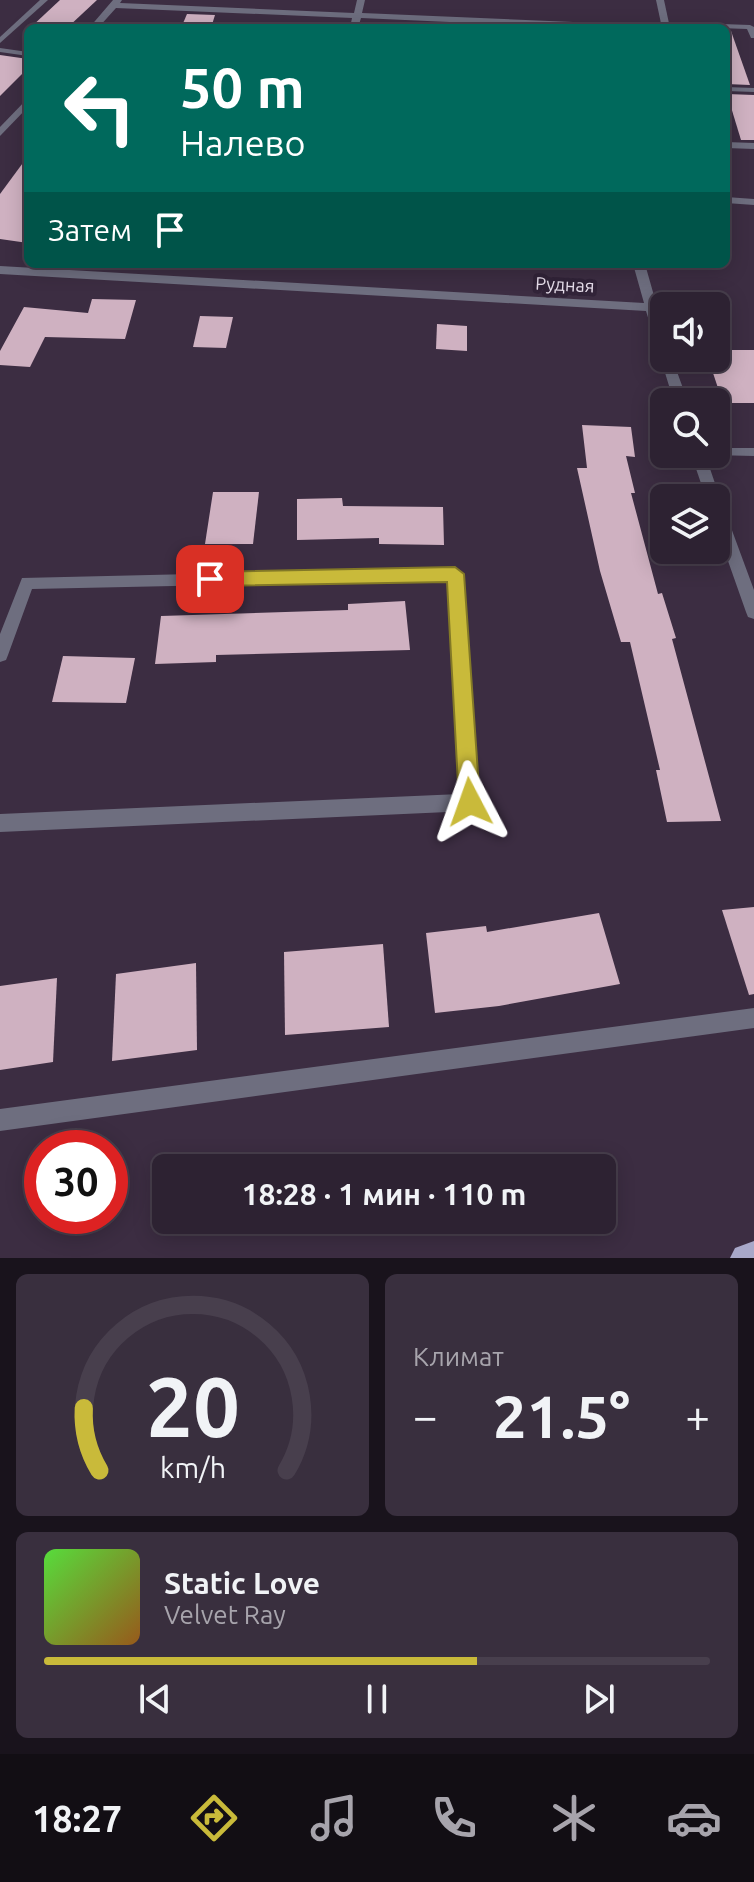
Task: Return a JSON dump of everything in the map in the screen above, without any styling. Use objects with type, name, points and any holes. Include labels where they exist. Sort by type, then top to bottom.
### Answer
[{"type":"main road","points":[[745,1258],[754,1256]]},
{"type":"street","points":[[355,24],[361,0]]},
{"type":"street","points":[[660,0],[666,24]]},
{"type":"street","points":[[97,24],[116,3],[487,24]]},
{"type":"street","points":[[0,133],[24,106]]},
{"type":"street","points":[[730,200],[754,202]]},
{"type":"street","points":[[640,268],[650,310]]},
{"type":"street","name":"Рудная","points":[[0,270],[649,307]]},
{"type":"street","points":[[730,545],[754,612]]},
{"type":"street","points":[[0,655],[27,583],[455,574],[470,802],[0,823]]},
{"type":"street","points":[[0,1120],[754,1018]]},
{"type":"lane","points":[[0,41],[44,0]]},
{"type":"lane","points":[[730,27],[750,27],[754,36]]},
{"type":"lane","points":[[0,50],[24,53]]},
{"type":"lane","points":[[730,89],[754,90]]},
{"type":"lane","points":[[730,145],[754,146]]},
{"type":"lane","points":[[730,452],[754,452]]},
{"type":"building","points":[[60,0],[97,0],[71,24],[34,24]]},
{"type":"building","points":[[187,14],[215,15],[212,24],[183,24]]},
{"type":"building","points":[[730,31],[731,31],[750,85],[730,84]]},
{"type":"building","points":[[0,55],[24,58],[24,72],[0,96]]},
{"type":"building","points":[[730,94],[754,95],[754,140],[741,140]]},
{"type":"building","points":[[24,161],[24,242],[0,239],[0,194]]},
{"type":"building","points":[[92,299],[136,300],[125,339],[45,337],[30,367],[0,365],[0,351],[24,307],[88,313]]},
{"type":"building","points":[[200,316],[233,317],[226,348],[193,347]]},
{"type":"building","points":[[437,324],[467,326],[467,351],[436,349]]},
{"type":"building","points":[[730,350],[754,350],[754,403],[730,403],[730,388],[718,388],[713,372],[730,372]]},
{"type":"building","points":[[582,425],[631,427],[635,457],[626,456],[635,493],[631,493],[658,594],[662,593],[676,638],[672,639],[721,821],[667,822],[656,770],[660,770],[630,642],[621,642],[600,571],[577,468],[587,468]]},
{"type":"building","points":[[213,492],[259,492],[253,544],[205,544]]},
{"type":"building","points":[[342,498],[343,506],[443,507],[444,545],[379,544],[379,538],[297,540],[297,499]]},
{"type":"building","points":[[405,601],[410,650],[216,655],[216,662],[155,664],[161,616],[348,610],[348,604]]},
{"type":"building","points":[[63,656],[135,658],[126,703],[52,702]]},
{"type":"building","points":[[754,907],[754,994],[749,995],[722,910]]},
{"type":"building","points":[[599,913],[620,984],[499,1006],[435,1013],[426,933],[486,926],[487,932]]},
{"type":"building","points":[[383,944],[389,1027],[285,1035],[284,952]]},
{"type":"building","points":[[196,963],[197,1050],[112,1061],[116,974]]},
{"type":"building","points":[[57,978],[53,1062],[0,1070],[0,986]]},
{"type":"route","points":[[210,579],[455,574],[470,802]]}]
